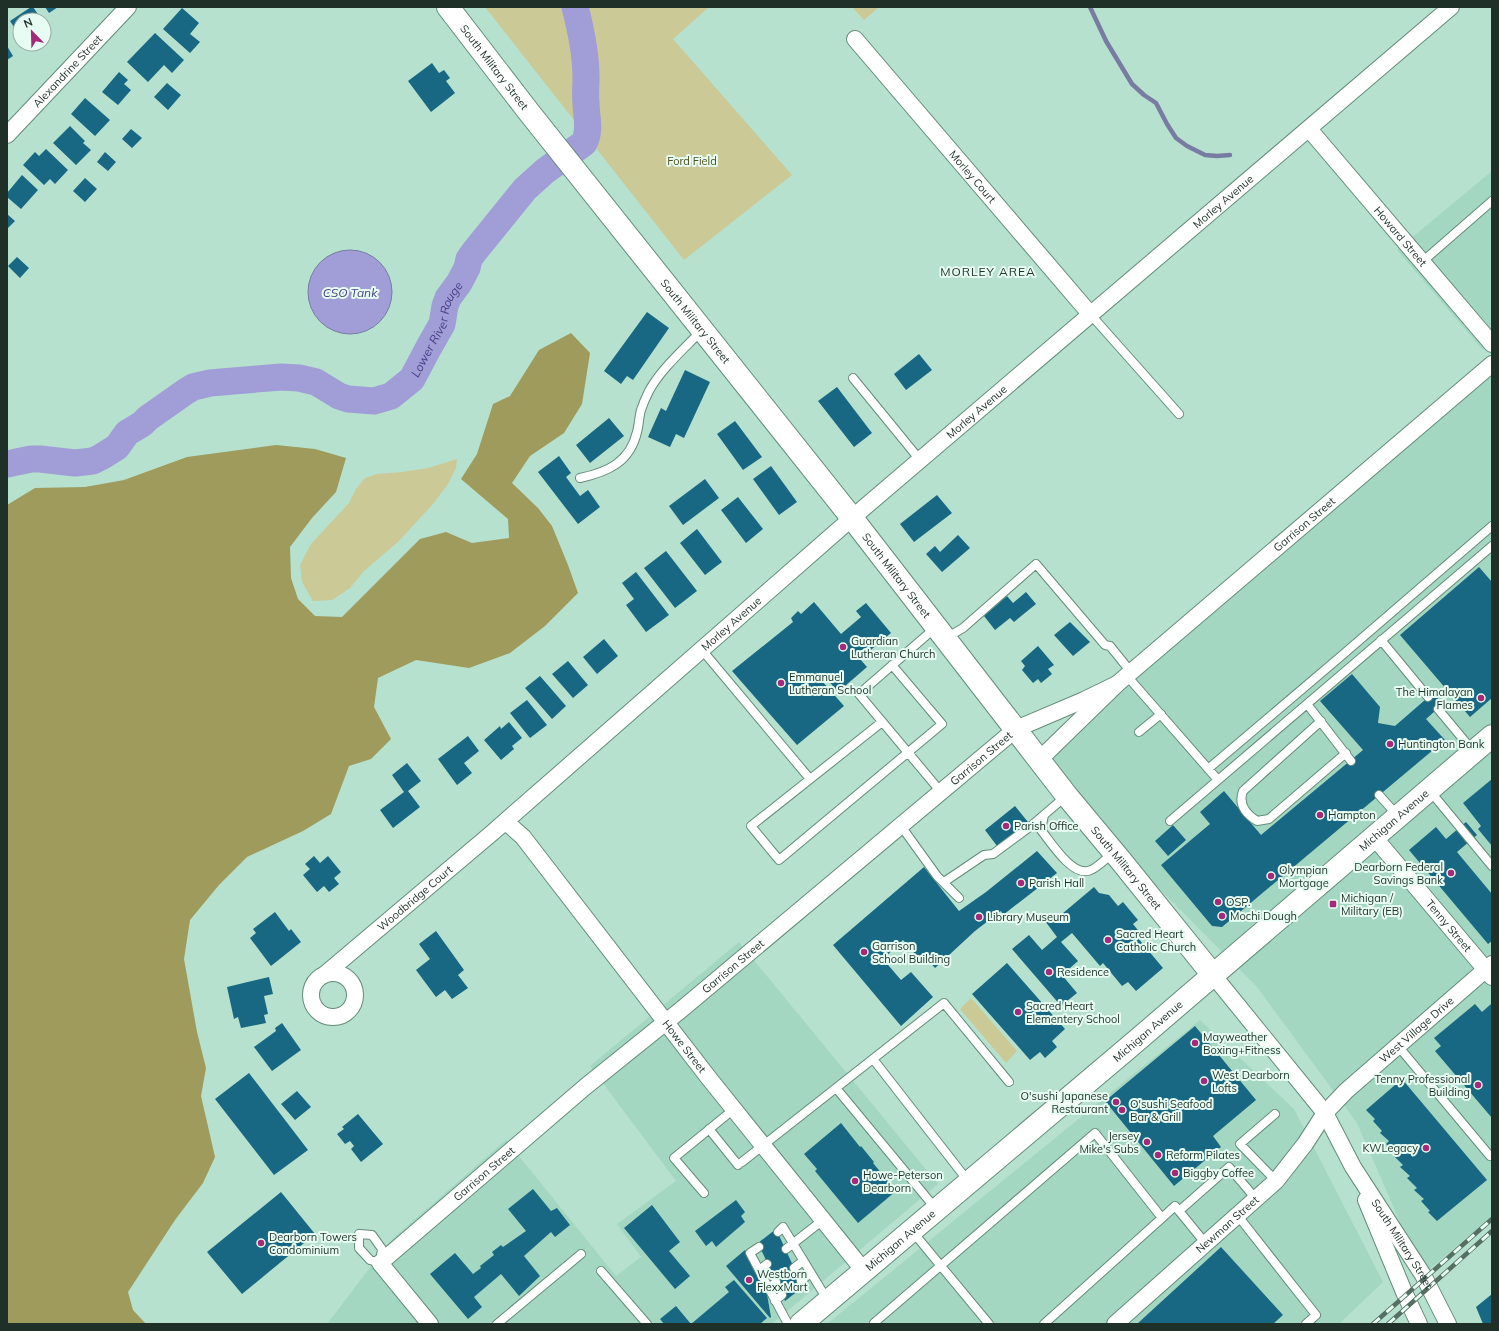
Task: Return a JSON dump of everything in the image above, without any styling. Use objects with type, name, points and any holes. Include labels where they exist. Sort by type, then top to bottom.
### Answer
[{"type":"street","name":"Alexandrine Street","points":[[7,135],[128,7]]},
{"type":"street","name":"South Military Street","points":[[448,7],[528,111],[852,518],[1067,796],[1325,1113],[1353,1167],[1404,1292],[1419,1324]]},
{"type":"street","name":"Morley Avenue","points":[[506,822],[852,518],[1451,7]]},
{"type":"street","name":"Morley Court","points":[[855,39],[1091,315]]},
{"type":"street","name":"Howard Street","points":[[1309,129],[1492,344]]},
{"type":"street","name":"Garrison Street","points":[[1039,760],[1125,677],[1492,364]]},
{"type":"street","name":"Garrison Street","points":[[430,1324],[380,1262],[585,1087],[1016,730],[1084,700],[1125,677]]},
{"type":"street","name":"Michigan Avenue","points":[[801,1324],[864,1272],[1492,736]]},
{"type":"street","name":"Woodbridge Court","points":[[324,975],[506,822]]},
{"type":"street","name":"Howe Street","points":[[506,822],[520,834],[762,1145],[864,1272]]},
{"type":"street","name":"Tenny Street","points":[[1374,837],[1490,970]]},
{"type":"street","name":"West Village Drive","points":[[1325,1113],[1346,1091],[1490,970]]},
{"type":"street","name":"Newman Street","points":[[1115,1324],[1276,1181],[1306,1144],[1325,1113]]},
{"type":"street","name":"South Military Street","points":[[1353,1167],[1423,1275],[1448,1324]]},
{"type":"lane","points":[[1422,262],[1492,200]]},
{"type":"lane","points":[[1091,315],[1179,414]]},
{"type":"lane","points":[[580,478],[600,474],[615,466],[630,451],[637,433],[641,410],[650,390],[659,376],[702,331]]},
{"type":"lane","points":[[853,378],[920,460]]},
{"type":"lane","points":[[1208,769],[1492,526]]},
{"type":"lane","points":[[1170,821],[1492,546]]},
{"type":"lane","points":[[941,792],[859,694],[892,665],[941,633],[963,628],[1036,564],[1105,645],[1110,646],[1125,677],[1161,714],[1218,780]]},
{"type":"lane","points":[[1381,640],[1428,698]]},
{"type":"lane","points":[[702,650],[810,779]]},
{"type":"lane","points":[[882,722],[751,826],[779,860],[942,724],[892,665]]},
{"type":"lane","points":[[1307,704],[1351,760]]},
{"type":"lane","points":[[1438,709],[1474,752]]},
{"type":"lane","points":[[1139,732],[1161,714]]},
{"type":"lane","points":[[1321,721],[1243,791],[1240,797],[1244,809],[1257,821],[1269,819],[1346,753]]},
{"type":"lane","points":[[1429,790],[1492,866]]},
{"type":"lane","points":[[1379,795],[1398,816]]},
{"type":"lane","points":[[944,882],[984,855],[993,854],[1067,796]]},
{"type":"lane","points":[[1044,815],[1041,830],[1075,869],[1081,871],[1093,869],[1113,852]]},
{"type":"lane","points":[[901,826],[938,876],[959,898]]},
{"type":"lane","points":[[709,1129],[740,1164],[762,1145],[944,1003],[1009,1082]]},
{"type":"lane","points":[[1398,1046],[1490,1156]]},
{"type":"lane","points":[[873,1059],[969,1182]]},
{"type":"lane","points":[[836,1088],[936,1210]]},
{"type":"lane","points":[[704,1193],[674,1158],[734,1109]]},
{"type":"lane","points":[[1275,1114],[1240,1144],[1276,1181]]},
{"type":"lane","points":[[876,1324],[874,1323],[1095,1134],[1162,1218]]},
{"type":"lane","points":[[1179,1211],[1229,1167],[1256,1199]]},
{"type":"lane","points":[[1044,1324],[1175,1206],[1206,1244]]},
{"type":"lane","points":[[1238,1216],[1316,1315],[1306,1324]]},
{"type":"lane","points":[[789,1247],[823,1220]]},
{"type":"lane","points":[[778,1232],[783,1227],[789,1247],[803,1261],[828,1301]]},
{"type":"lane","points":[[912,1230],[989,1324]]},
{"type":"lane","points":[[759,1247],[750,1253],[788,1324]]},
{"type":"lane","points":[[497,1324],[581,1254]]},
{"type":"lane","points":[[794,1268],[803,1261]]},
{"type":"lane","points":[[759,1270],[767,1264]]},
{"type":"lane","points":[[601,1271],[647,1324]]},
{"type":"lane","points":[[801,1281],[810,1273]]},
{"type":"lane","points":[[769,1288],[776,1282]]},
{"type":"lane","points":[[776,1301],[782,1295]]},
{"type":"shaded area","points":[[1492,171],[1492,341],[1482,349],[1397,250]]},
{"type":"shaded area","points":[[571,333],[590,353],[582,404],[564,433],[530,456],[512,483],[538,508],[552,526],[578,593],[545,626],[510,653],[469,668],[416,660],[378,678],[374,707],[391,739],[371,759],[349,766],[331,814],[303,831],[247,857],[219,885],[190,920],[184,959],[197,1032],[206,1068],[201,1096],[215,1157],[203,1183],[175,1220],[128,1292],[133,1310],[146,1324],[7,1324],[7,505],[35,488],[85,487],[124,480],[187,457],[276,445],[315,449],[346,458],[336,492],[312,518],[290,547],[291,578],[298,599],[315,616],[342,617],[420,539],[446,532],[472,543],[509,538],[508,519],[461,479],[477,454],[493,404],[510,396],[539,350]]},
{"type":"shaded area","points":[[1492,365],[1492,1216],[1423,1275],[1357,1123],[1257,987],[1067,796],[1039,760]]},
{"type":"shaded area","points":[[739,942],[938,1184],[772,1324],[327,1324],[391,1240],[506,1140],[616,1276],[641,1257],[617,1224],[676,1181],[590,1066]]},
{"type":"shaded area","points":[[1200,1020],[1294,1109],[1383,1282],[1339,1324],[827,1324]]},
{"type":"green space","name":"Ford Field","points":[[485,7],[709,7],[673,39],[792,175],[684,260]]},
{"type":"green space","points":[[852,7],[879,7],[864,20]]},
{"type":"green space","points":[[457,459],[456,468],[448,484],[433,504],[398,542],[364,571],[350,588],[332,600],[313,601],[302,582],[300,565],[311,544],[349,503],[356,489],[365,478],[377,474],[428,468]]},
{"type":"green space","points":[[971,998],[1017,1051],[1006,1063],[960,1009]]},
{"type":"water","name":"CSO Tank","points":[[350,250],[358,251],[373,257],[385,269],[391,284],[391,300],[385,315],[373,327],[358,333],[350,334],[342,333],[327,327],[315,315],[309,300],[308,292],[309,284],[315,269],[327,257],[342,251]]},
{"type":"building","points":[[33,7],[36,12],[24,12]]},
{"type":"building","points":[[45,7],[58,7],[50,12],[48,12]]},
{"type":"building","points":[[182,8],[199,23],[190,34],[200,42],[190,53],[163,29]]},
{"type":"building","points":[[155,33],[184,60],[172,73],[164,65],[148,82],[127,62]]},
{"type":"building","points":[[7,46],[13,56],[7,60]]},
{"type":"building","points":[[432,63],[439,73],[444,70],[450,78],[446,81],[455,93],[431,112],[408,81]]},
{"type":"building","points":[[119,72],[128,80],[124,84],[131,90],[118,105],[102,92]]},
{"type":"building","points":[[167,83],[181,95],[168,110],[154,97]]},
{"type":"building","points":[[85,98],[110,120],[95,136],[71,114]]},
{"type":"building","points":[[70,126],[85,141],[83,143],[91,150],[76,165],[53,143]]},
{"type":"building","points":[[131,129],[142,138],[132,148],[122,139]]},
{"type":"building","points":[[46,149],[68,170],[55,184],[50,179],[44,185],[23,165],[35,152],[39,156]]},
{"type":"building","points":[[105,152],[116,162],[108,171],[97,162]]},
{"type":"building","points":[[22,175],[38,190],[21,209],[7,197],[7,193]]},
{"type":"building","points":[[85,178],[97,189],[85,202],[73,191]]},
{"type":"building","points":[[7,214],[15,221],[7,229]]},
{"type":"building","points":[[17,257],[29,268],[20,278],[8,266]]},
{"type":"building","points":[[647,312],[669,328],[633,380],[627,376],[621,384],[604,371]]},
{"type":"building","points":[[919,354],[932,370],[906,390],[894,374]]},
{"type":"building","points":[[685,370],[710,382],[684,438],[676,434],[670,447],[648,437],[661,408],[666,411]]},
{"type":"building","points":[[837,387],[872,433],[854,447],[818,401]]},
{"type":"building","points":[[609,418],[624,436],[590,463],[576,445]]},
{"type":"building","points":[[735,421],[762,457],[743,470],[717,434]]},
{"type":"building","points":[[559,456],[571,473],[566,477],[580,496],[588,490],[600,507],[578,524],[538,472]]},
{"type":"building","points":[[771,466],[797,502],[779,515],[753,479]]},
{"type":"building","points":[[705,479],[719,498],[683,525],[669,506]]},
{"type":"building","points":[[937,495],[952,513],[914,542],[900,524]]},
{"type":"building","points":[[738,497],[763,529],[746,543],[721,510]]},
{"type":"building","points":[[697,529],[722,562],[705,575],[680,543]]},
{"type":"building","points":[[958,535],[970,548],[942,572],[926,554],[935,546],[940,552]]},
{"type":"building","points":[[666,551],[697,591],[675,608],[644,568]]},
{"type":"building","points":[[1479,567],[1492,582],[1492,698],[1470,717],[1400,635]]},
{"type":"building","points":[[636,572],[669,615],[646,632],[626,605],[634,599],[622,583]]},
{"type":"building","points":[[1026,592],[1036,604],[1014,622],[1010,618],[995,630],[984,616],[1007,596],[1013,603]]},
{"type":"building","points":[[814,602],[841,634],[861,617],[856,611],[866,603],[891,633],[860,659],[867,667],[838,692],[827,679],[822,681],[844,706],[797,745],[732,671],[793,622],[791,618],[798,611],[801,614]]},
{"type":"building","points":[[1070,622],[1090,642],[1073,656],[1054,635]]},
{"type":"building","points":[[604,639],[618,656],[597,674],[583,657]]},
{"type":"building","points":[[1038,646],[1054,665],[1048,669],[1052,674],[1041,683],[1038,679],[1033,683],[1022,670],[1025,666],[1021,661]]},
{"type":"building","points":[[568,661],[588,685],[573,698],[552,674]]},
{"type":"building","points":[[1352,674],[1380,707],[1378,723],[1395,726],[1433,693],[1443,704],[1426,719],[1445,740],[1222,927],[1212,926],[1161,865],[1210,824],[1200,812],[1224,791],[1261,835],[1363,750],[1320,701]]},
{"type":"building","points":[[540,676],[566,706],[552,719],[525,688]]},
{"type":"building","points":[[527,700],[547,725],[530,738],[510,713]]},
{"type":"building","points":[[509,722],[522,738],[512,746],[514,749],[501,760],[484,740],[500,726],[501,729]]},
{"type":"building","points":[[468,736],[479,751],[464,763],[472,773],[457,785],[438,759]]},
{"type":"building","points":[[407,763],[421,781],[408,791],[420,807],[393,828],[380,810],[404,792],[392,775]]},
{"type":"building","points":[[1492,779],[1492,846],[1478,829],[1481,826],[1463,803]]},
{"type":"building","name":"Parish Office","points":[[1015,806],[1028,822],[997,846],[985,830]]},
{"type":"building","name":"Dearborn Federal Savings Bank","points":[[1466,822],[1477,835],[1457,852],[1492,894],[1492,941],[1488,944],[1409,850],[1436,827],[1446,839]]},
{"type":"building","points":[[1173,825],[1186,840],[1168,856],[1155,841]]},
{"type":"building","name":"Garrison School Building","points":[[1037,851],[1057,873],[1003,915],[1001,911],[975,931],[935,968],[926,958],[922,962],[903,940],[883,959],[901,980],[911,972],[933,997],[901,1026],[833,945],[924,867],[959,911],[986,892]]},
{"type":"building","points":[[314,856],[320,863],[328,856],[341,872],[334,878],[339,884],[329,892],[324,886],[317,892],[303,875],[310,869],[305,864]]},
{"type":"building","name":"Sacred Heart Catholic Church","points":[[1094,887],[1099,893],[1109,895],[1118,906],[1123,902],[1138,920],[1133,924],[1141,934],[1137,937],[1163,968],[1136,991],[1128,982],[1122,986],[1103,963],[1100,966],[1072,933],[1061,942],[1078,961],[1062,975],[1077,993],[1061,1006],[1012,949],[1029,935],[1042,950],[1057,937],[1045,921],[1052,915],[1056,919]]},
{"type":"building","points":[[275,912],[289,931],[291,929],[301,942],[271,966],[250,938],[256,933],[253,929]]},
{"type":"building","points":[[436,931],[464,970],[458,975],[468,988],[452,999],[445,990],[436,997],[416,970],[430,959],[419,944]]},
{"type":"building","name":"Sacred Heart Elementery School","points":[[1007,963],[1065,1029],[1052,1041],[1057,1047],[1045,1058],[1040,1052],[1030,1060],[972,994]]},
{"type":"building","points":[[269,977],[273,994],[264,996],[268,1014],[264,1015],[266,1023],[241,1028],[238,1017],[234,1019],[227,987]]},
{"type":"building","name":"Tenny Professional Building","points":[[1475,1004],[1482,1012],[1491,1004],[1492,1005],[1492,1118],[1435,1051],[1441,1046],[1434,1038]]},
{"type":"building","points":[[282,1023],[301,1050],[272,1071],[254,1047],[276,1031],[275,1028]]},
{"type":"building","points":[[1195,1026],[1256,1100],[1213,1136],[1221,1147],[1174,1186],[1105,1101]]},
{"type":"building","points":[[249,1073],[308,1150],[274,1175],[215,1099]]},
{"type":"building","name":"KWLegacy","points":[[1402,1079],[1487,1180],[1437,1221],[1428,1212],[1430,1211],[1421,1201],[1424,1199],[1414,1190],[1417,1188],[1407,1178],[1410,1176],[1400,1167],[1403,1165],[1394,1156],[1396,1153],[1386,1144],[1389,1141],[1380,1133],[1382,1131],[1373,1121],[1375,1119],[1366,1110]]},
{"type":"building","points":[[297,1091],[311,1107],[295,1120],[281,1104]]},
{"type":"building","points":[[358,1114],[383,1144],[361,1162],[351,1149],[354,1146],[350,1141],[345,1144],[337,1134],[344,1129],[342,1127]]},
{"type":"building","name":"Howe-Peterson Dearborn","points":[[841,1123],[896,1191],[858,1223],[815,1171],[817,1169],[804,1154]]},
{"type":"building","points":[[533,1189],[551,1211],[557,1208],[570,1225],[555,1237],[551,1232],[524,1256],[540,1276],[519,1296],[501,1274],[474,1297],[482,1307],[468,1319],[430,1274],[455,1253],[473,1274],[481,1268],[480,1266],[494,1255],[492,1252],[501,1245],[503,1247],[526,1231],[508,1209]]},
{"type":"building","name":"Dearborn Towers Condominium","points":[[281,1192],[315,1234],[242,1294],[207,1252]]},
{"type":"building","points":[[736,1200],[745,1212],[741,1216],[745,1222],[716,1247],[712,1241],[706,1246],[695,1231]]},
{"type":"building","points":[[652,1205],[680,1242],[669,1251],[690,1276],[675,1289],[624,1228]]},
{"type":"building","points":[[776,1229],[803,1287],[785,1301],[758,1243]]},
{"type":"building","points":[[1221,1247],[1283,1315],[1273,1324],[1137,1324]]},
{"type":"building","name":"Westborn FlexxMart","points":[[745,1250],[767,1294],[770,1318],[726,1266]]},
{"type":"building","points":[[734,1280],[767,1318],[760,1324],[691,1324],[729,1292],[725,1287]]},
{"type":"building","points":[[1492,1294],[1492,1324],[1483,1324],[1476,1307]]},
{"type":"building","points":[[676,1306],[691,1324],[664,1324],[660,1319]]},
{"type":"waterway","name":"Lower River Rouge","points":[[7,464],[31,459],[75,463],[93,461],[117,447],[127,433],[142,424],[148,418],[185,392],[193,387],[210,383],[281,377],[299,378],[316,382],[339,396],[348,399],[374,401],[391,396],[412,379],[442,324],[448,298],[459,283],[467,268],[469,259],[474,252],[525,189],[545,171],[584,143],[588,128],[586,69],[583,42],[575,7]]},
{"type":"waterway","points":[[1090,7],[1106,41],[1132,84],[1156,103],[1176,138],[1187,146],[1205,155],[1230,155]]},
{"type":"railway","points":[[1373,1324],[1492,1219]]},
{"type":"railway","points":[[1388,1324],[1492,1231]]},
{"type":"place","name":"Guardian Lutheran Church","points":[[843,647]]},
{"type":"place","name":"Emmanuel Lutheran School","points":[[781,683]]},
{"type":"place","name":"The Himalayan Flames","points":[[1481,698]]},
{"type":"place","name":"Huntington Bank","points":[[1390,744]]},
{"type":"place","name":"Hampton","points":[[1320,815]]},
{"type":"place","name":"Parish Office","points":[[1006,826]]},
{"type":"place","name":"Dearborn Federal Savings Bank","points":[[1451,873]]},
{"type":"place","name":"Olympian Mortgage","points":[[1271,876]]},
{"type":"place","name":"Parish Hall","points":[[1021,883]]},
{"type":"place","name":"OSP.","points":[[1218,902]]},
{"type":"place","name":"Michigan / Military (EB)","points":[[1333,904]]},
{"type":"place","name":"Mochi Dough","points":[[1222,916]]},
{"type":"place","name":"Library Museum","points":[[979,917]]},
{"type":"place","name":"Sacred Heart Catholic Church","points":[[1108,940]]},
{"type":"place","name":"Garrison School Building","points":[[864,952]]},
{"type":"place","name":"Residence","points":[[1049,972]]},
{"type":"place","name":"Sacred Heart Elementery School","points":[[1018,1012]]},
{"type":"place","name":"Mayweather Boxing+Fitness","points":[[1195,1043]]},
{"type":"place","name":"West Dearborn Lofts","points":[[1204,1081]]},
{"type":"place","name":"Tenny Professional Building","points":[[1478,1085]]},
{"type":"place","name":"O'sushi Japanese Restaurant","points":[[1116,1102]]},
{"type":"place","name":"O'sushi Seafood Bar & Grill","points":[[1122,1110]]},
{"type":"place","name":"Jersey Mike's Subs","points":[[1147,1142]]},
{"type":"place","name":"KWLegacy","points":[[1426,1148]]},
{"type":"place","name":"Reform Pilates","points":[[1158,1155]]},
{"type":"place","name":"Biggby Coffee","points":[[1175,1173]]},
{"type":"place","name":"Howe-Peterson Dearborn","points":[[855,1181]]},
{"type":"place","name":"Dearborn Towers Condominium","points":[[261,1243]]},
{"type":"place","name":"Westborn FlexxMart","points":[[749,1280]]},
{"type":"district","name":"MORLEY AREA","points":[[988,271]]}]
